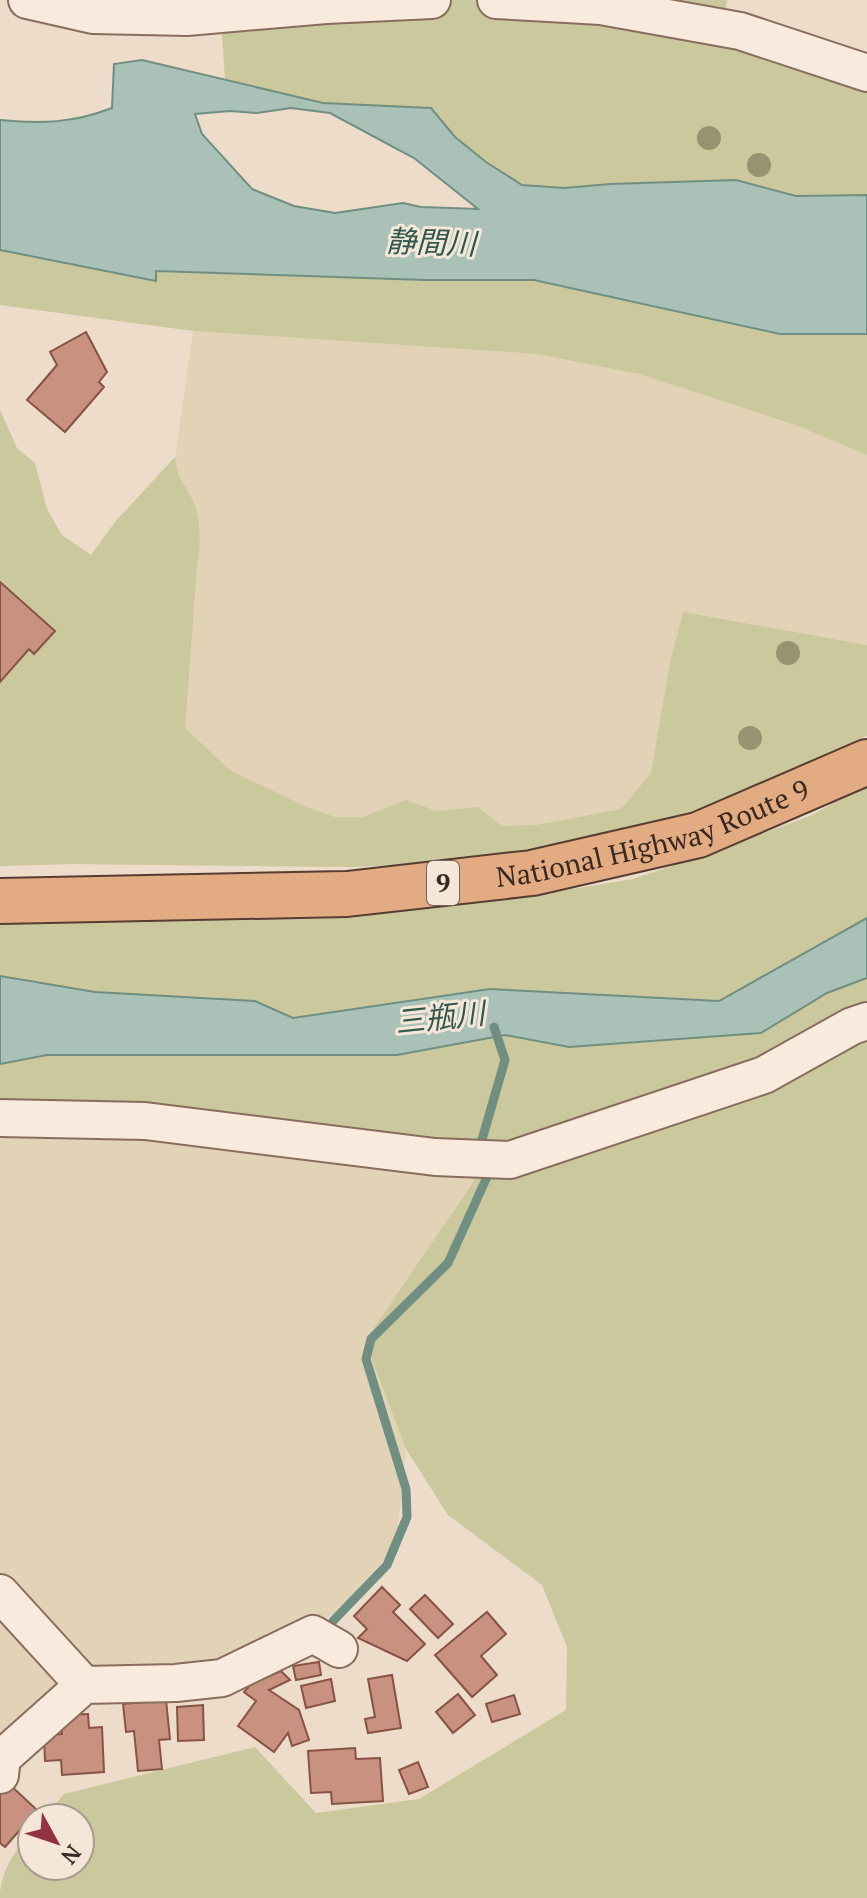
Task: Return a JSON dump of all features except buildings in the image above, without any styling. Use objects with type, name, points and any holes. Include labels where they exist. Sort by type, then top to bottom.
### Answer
[{"type":"highway","name":"National Highway Route 9","points":[[0,901],[347,894],[532,873],[698,835],[867,762]]},
{"type":"street","points":[[27,0],[93,15],[187,17],[432,0]]},
{"type":"street","points":[[496,0],[601,6],[740,31],[867,73]]},
{"type":"street","points":[[0,1118],[145,1121],[435,1157],[510,1160],[764,1075],[852,1026],[867,1021]]},
{"type":"street","points":[[0,1593],[84,1685]]},
{"type":"street","points":[[0,1775],[2,1758],[84,1685],[176,1683],[222,1678],[313,1634],[339,1649]]},
{"type":"shaded area","points":[[262,0],[727,0],[724,20],[867,65],[867,195],[796,196],[736,180],[564,188],[522,185],[455,137],[431,108],[323,103],[225,79],[220,7]]},
{"type":"shaded area","points":[[0,250],[156,281],[155,271],[424,280],[534,280],[583,290],[704,305],[712,319],[780,334],[867,334],[867,455],[795,425],[639,374],[536,354],[193,331],[0,305]]},
{"type":"shaded area","points":[[193,331],[536,354],[639,374],[795,425],[867,455],[867,735],[687,814],[353,867],[0,866],[140,708]]},
{"type":"shaded area","points":[[0,410],[17,448],[35,463],[47,509],[62,535],[91,555],[115,522],[175,457],[180,477],[196,510],[200,534],[185,728],[231,771],[307,807],[335,817],[363,817],[406,800],[436,811],[478,807],[502,826],[537,825],[621,809],[651,773],[670,663],[683,612],[867,645],[867,735],[838,756],[687,814],[485,861],[353,867],[0,866]]},
{"type":"shaded area","points":[[867,784],[867,918],[719,1001],[490,989],[293,1018],[255,1001],[95,992],[0,976],[0,918],[357,913],[513,899],[633,879],[810,816]]},
{"type":"shaded area","points":[[867,978],[867,1898],[0,1898],[3,1879],[16,1852],[16,1882],[96,1882],[96,1802],[57,1802],[64,1794],[255,1747],[316,1813],[419,1799],[566,1710],[567,1647],[542,1585],[448,1515],[406,1449],[365,1341],[480,1172],[0,1113],[0,1064],[47,1055],[398,1055],[505,1034],[569,1047],[761,1033],[827,993]]},
{"type":"shaded area","points":[[25,1126],[481,1171],[365,1341],[406,1449],[396,1548],[332,1615],[218,1667],[84,1675],[0,1585],[0,1127]]},
{"type":"shaded area","points":[[0,1606],[63,1679],[0,1748]]},
{"type":"water","name":"静間川","points":[[142,60],[323,103],[431,108],[455,137],[522,185],[564,188],[736,180],[796,196],[867,195],[867,334],[780,334],[534,280],[424,280],[156,271],[156,281],[0,250],[0,120],[57,121],[112,108],[114,64]],"holes":[[[291,108],[330,113],[414,158],[478,209],[421,207],[403,203],[335,213],[294,206],[252,189],[202,134],[195,114],[230,111],[257,113]]]},
{"type":"water","name":"三瓶川","points":[[867,918],[867,978],[827,993],[761,1033],[569,1047],[505,1035],[397,1055],[47,1055],[0,1064],[0,976],[95,992],[255,1001],[293,1018],[490,989],[719,1001]]},
{"type":"waterway","name":"三瓶川","points":[[479,1150],[505,1060],[494,1027]]},
{"type":"waterway","points":[[333,1621],[387,1565],[407,1517],[406,1489],[366,1359],[371,1339],[448,1263],[487,1177]]}]
